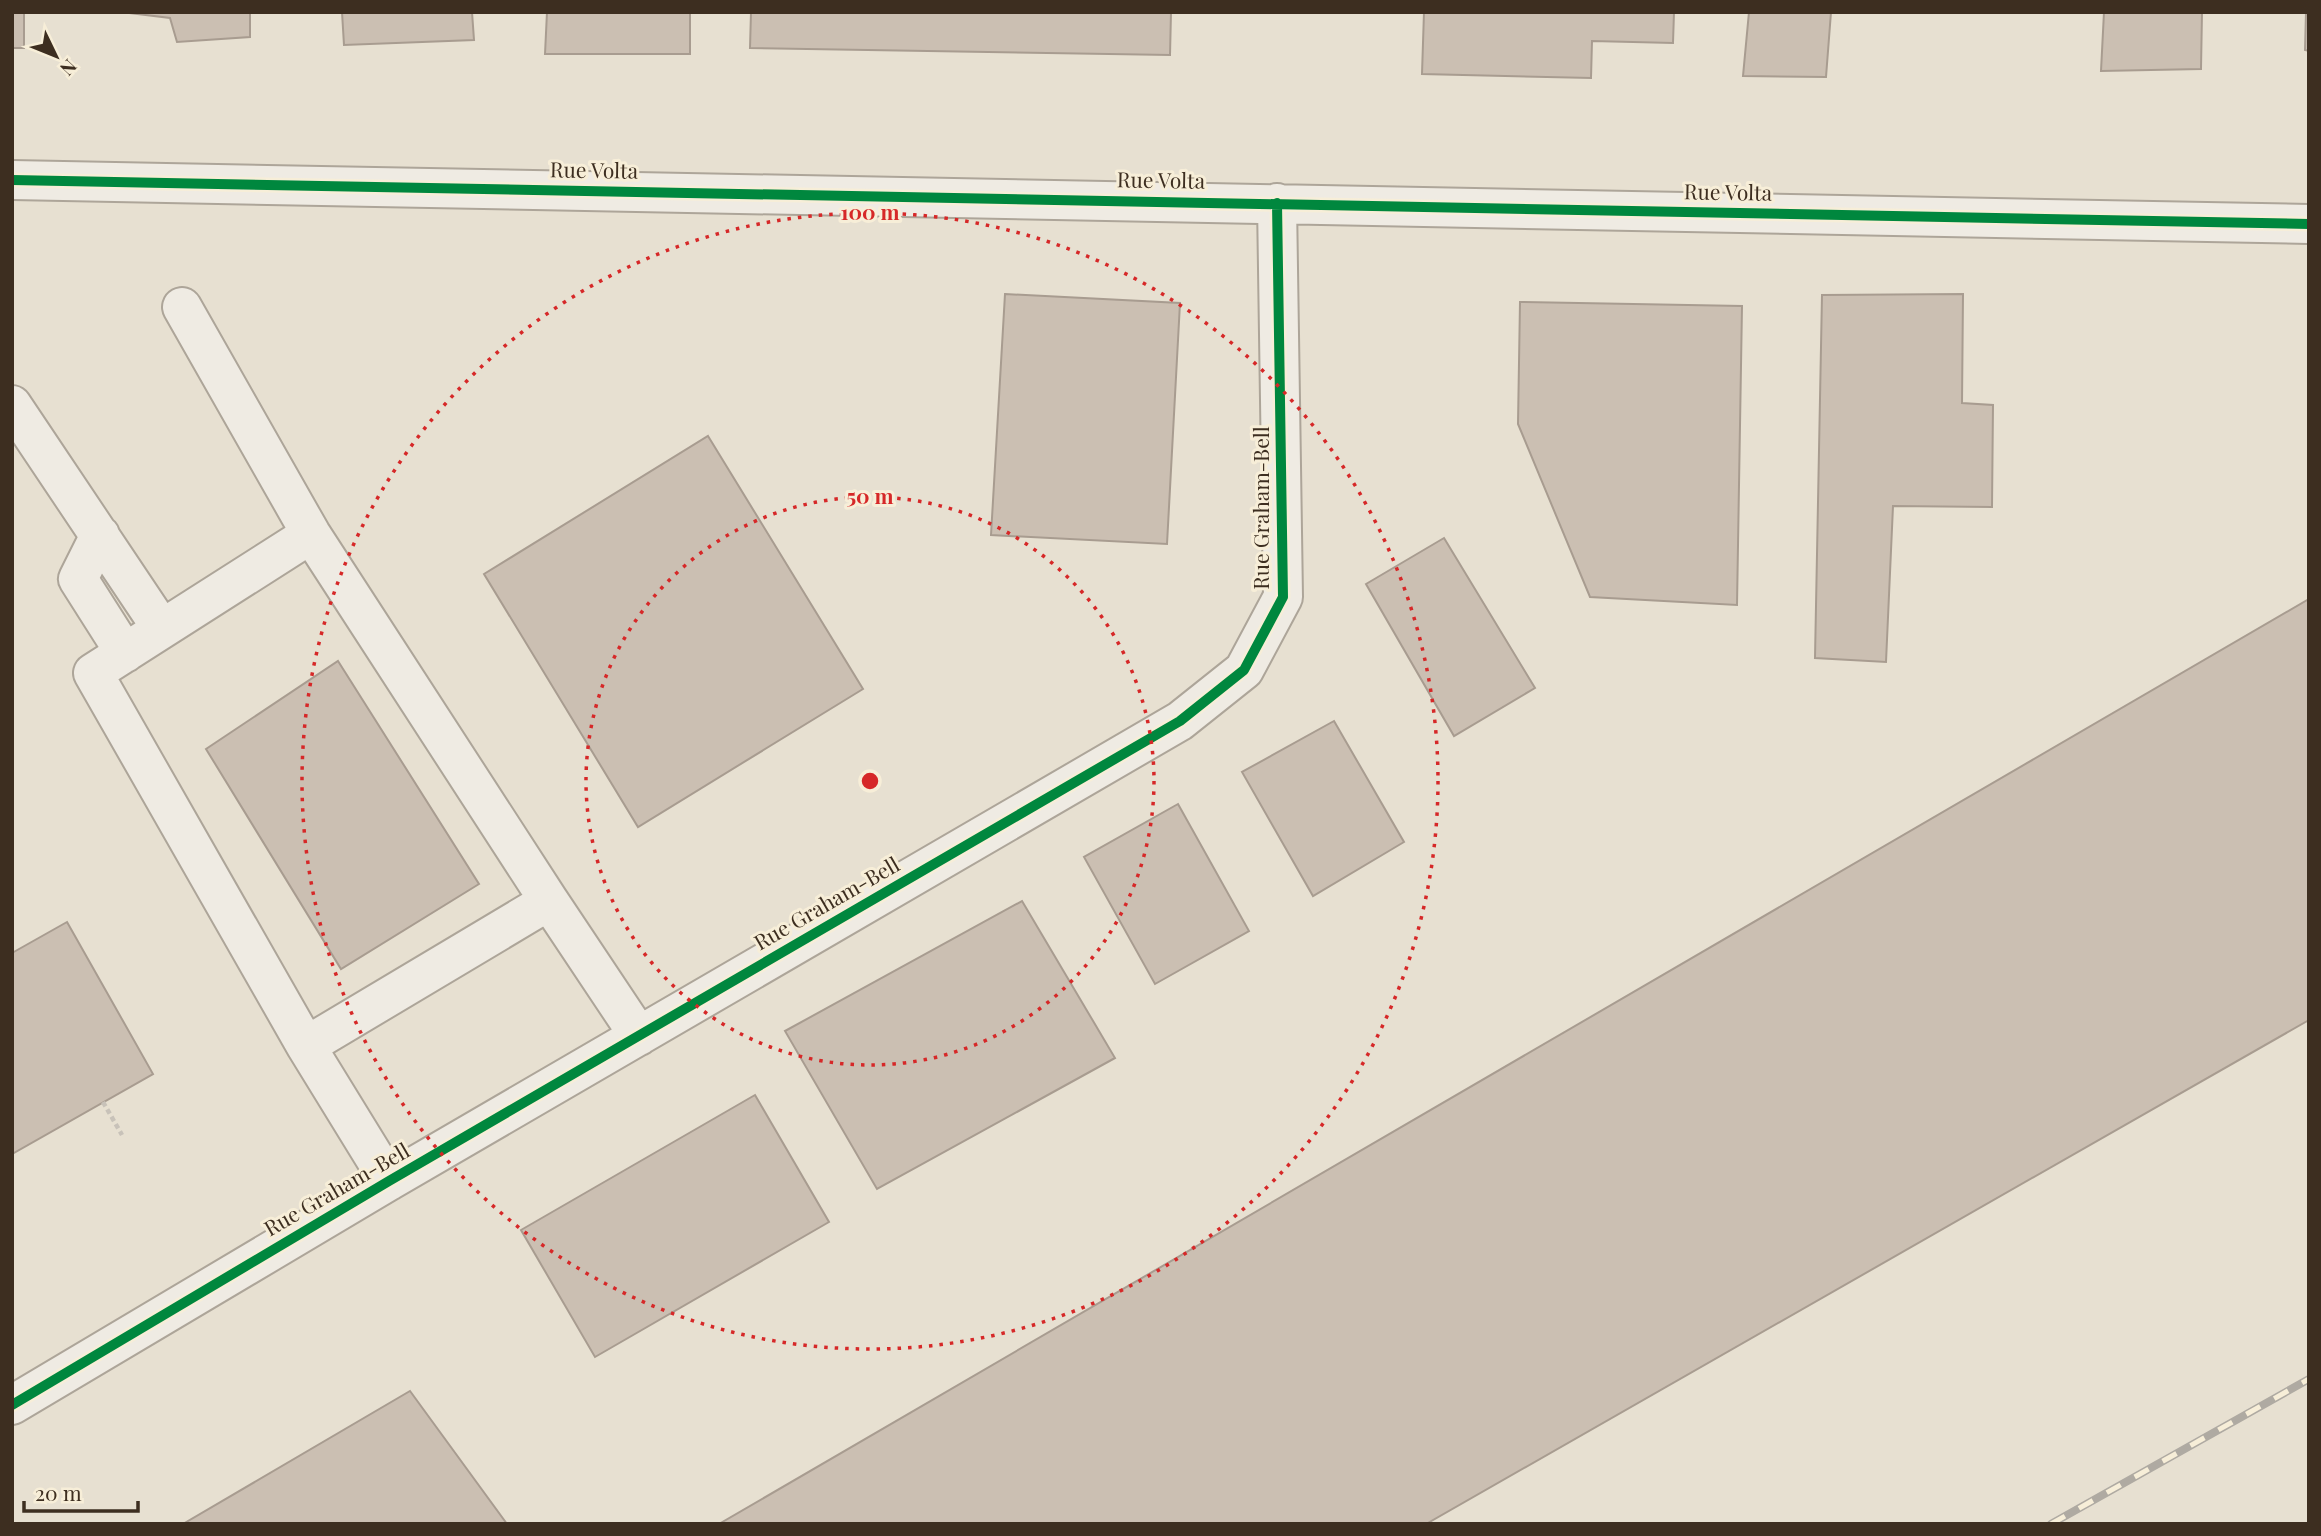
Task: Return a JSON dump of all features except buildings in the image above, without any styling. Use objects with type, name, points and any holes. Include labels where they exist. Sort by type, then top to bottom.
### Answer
[{"type":"street","name":"Rue Volta","points":[[12,180],[2309,224]]},
{"type":"street","name":"Rue Graham-Bell","points":[[12,1405],[390,1181],[1180,721],[1244,670],[1283,597],[1277,203]]},
{"type":"street","points":[[182,307],[311,534],[639,1036]]},
{"type":"street","points":[[12,405],[162,629]]},
{"type":"street","points":[[311,534],[93,673],[306,1046],[390,1181]]},
{"type":"street","points":[[100,535],[78,579],[125,653]]},
{"type":"street","points":[[306,1046],[549,901]]},
{"type":"path","points":[[103,1102],[122,1135]]},
{"type":"railway","points":[[2051,1524],[2309,1379]]},
{"type":"cycle path","points":[[12,180],[2309,224]]},
{"type":"cycle path","points":[[12,1405],[389,1181],[1180,721],[1244,670],[1283,597],[1277,203]]}]
